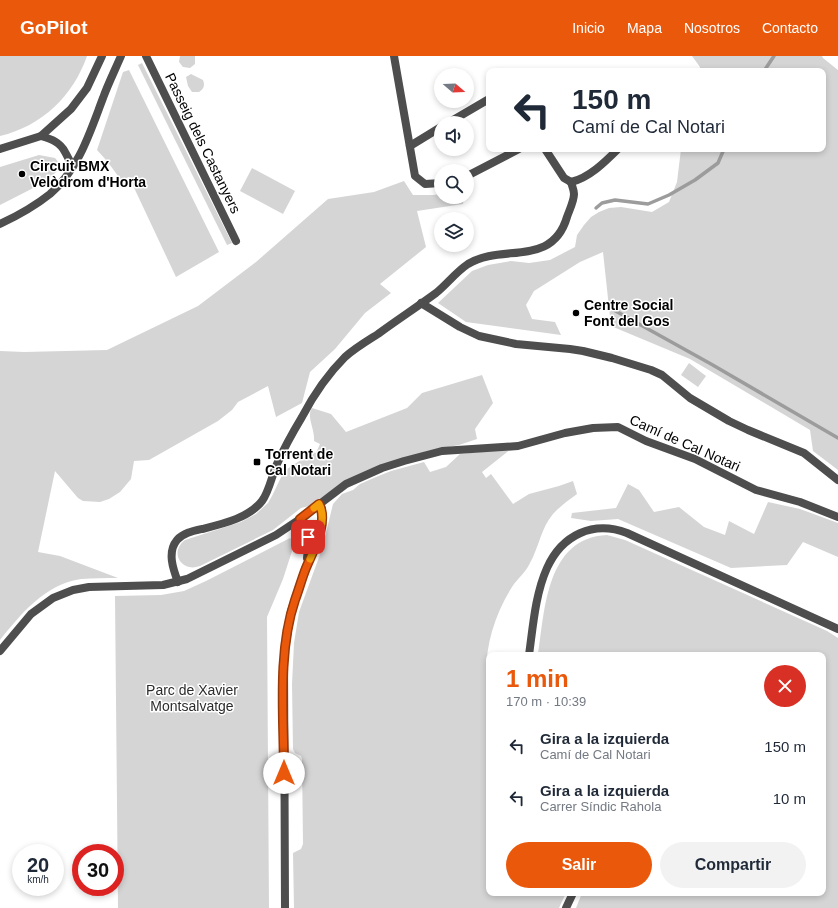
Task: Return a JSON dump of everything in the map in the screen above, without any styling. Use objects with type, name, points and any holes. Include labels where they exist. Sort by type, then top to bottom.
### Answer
[{"type":"street","points":[[0,149],[41,136],[71,108],[87,88],[102,56]]},
{"type":"street","points":[[0,224],[28,209],[51,193],[67,176],[87,141],[103,97],[121,56]]},
{"type":"street","name":"Passeig dels Castanyers","points":[[146,56],[236,241]]},
{"type":"street","points":[[394,56],[415,176],[426,184],[434,183]]},
{"type":"street","points":[[460,116],[486,101]]},
{"type":"street","points":[[410,146],[434,131]]},
{"type":"street","points":[[41,136],[58,143],[63,148],[67,159],[73,166]]},
{"type":"street","points":[[474,172],[512,152]]},
{"type":"street","points":[[178,582],[172,565],[176,542],[189,533],[241,517],[261,503],[265,497],[278,462],[302,417],[330,375],[353,351],[442,288],[463,268],[473,261],[488,256],[534,251],[546,246],[554,240],[564,228],[574,194],[571,182],[564,178],[547,152]]},
{"type":"street","points":[[571,182],[577,180],[601,165],[615,152]]},
{"type":"street","points":[[421,303],[460,327],[479,336],[516,344],[557,347],[583,351],[651,370],[662,375],[690,398],[729,421],[804,453],[838,480]]},
{"type":"street","name":"Camí de Cal Notari","points":[[0,651],[31,614],[46,603],[66,592],[89,587],[163,585],[178,582],[202,572],[276,535],[300,519],[346,484],[404,460],[442,451],[518,446],[565,433],[605,427],[618,427],[646,441],[695,459],[756,490],[800,502],[838,517]]},
{"type":"street","points":[[285,908],[284,656],[291,611],[305,569],[320,532],[322,509],[319,504]]},
{"type":"street","points":[[300,519],[304,525],[308,537],[308,552],[305,569]]},
{"type":"street","points":[[529,652],[538,597],[547,568],[558,551],[572,537],[581,532],[599,528],[609,528],[627,533],[838,629]]},
{"type":"street","points":[[566,908],[572,896]]},
{"type":"green space","points":[[0,56],[87,56],[81,71],[73,84],[54,107],[29,125],[0,136]]},
{"type":"green space","points":[[180,56],[195,56],[195,64],[190,68],[183,67],[179,62]]},
{"type":"green space","points":[[692,56],[822,56],[838,70],[838,470],[813,451],[810,430],[690,359],[611,326],[603,252],[580,262],[534,291],[526,305],[532,319],[555,322],[561,335],[466,322],[438,303],[472,271],[488,265],[511,261],[529,263],[550,260],[575,247],[577,235],[591,217],[599,212],[609,208],[621,207],[652,212],[669,202],[677,182],[681,152],[826,152],[826,68],[700,67]]},
{"type":"green space","points":[[142,63],[232,243],[227,245],[138,65]]},
{"type":"green space","points":[[129,70],[219,252],[176,277],[129,177],[121,180],[97,150],[123,72]]},
{"type":"green space","points":[[191,74],[203,80],[204,87],[199,92],[192,92],[188,86],[186,77]]},
{"type":"green space","name":"Circuit BMX Velòdrom d'Horta","points":[[39,155],[55,158],[59,163],[58,170],[47,181],[0,205],[0,167]]},
{"type":"green space","points":[[252,168],[295,191],[283,214],[240,191]]},
{"type":"green space","points":[[404,181],[413,195],[434,195],[434,204],[463,204],[417,211],[426,247],[380,284],[391,293],[365,313],[335,349],[310,372],[302,403],[276,417],[268,386],[238,402],[232,410],[218,421],[149,460],[134,461],[131,479],[120,492],[109,499],[100,502],[83,501],[78,498],[55,471],[38,552],[60,556],[118,578],[81,579],[56,587],[25,611],[0,640],[0,351],[24,352],[107,350],[198,306],[256,262],[328,199],[374,192]]},
{"type":"green space","points":[[689,363],[706,376],[698,387],[681,375]]},
{"type":"green space","points":[[482,375],[493,403],[475,429],[477,439],[459,445],[427,451],[334,489],[309,506],[301,508],[273,530],[200,566],[187,567],[179,560],[178,550],[180,545],[185,540],[241,522],[256,514],[268,503],[284,471],[301,460],[310,451],[316,453],[320,444],[314,441],[310,419],[310,411],[312,408],[331,414],[346,432],[407,408],[422,393]]},
{"type":"green space","points":[[511,449],[482,472],[486,478],[491,474],[513,504],[529,494],[573,481],[577,494],[559,508],[549,519],[528,566],[504,600],[493,628],[488,652],[486,652],[486,896],[565,896],[559,908],[294,908],[293,853],[301,849],[303,844],[302,759],[301,756],[295,753],[293,749],[292,684],[294,643],[299,612],[322,549],[333,504],[342,494],[353,490],[360,484],[391,471],[424,462],[430,472],[446,467],[460,454]]},
{"type":"green space","points":[[628,484],[639,490],[654,512],[679,507],[704,527],[725,535],[729,521],[754,534],[768,502],[800,509],[838,523],[838,557],[803,542],[787,565],[731,568],[618,519],[591,521],[571,518],[572,513],[616,508]]},
{"type":"green space","points":[[607,535],[625,540],[827,631],[838,638],[838,908],[576,908],[581,896],[826,896],[826,652],[538,652],[543,618],[552,579],[560,562],[571,549],[587,539]]},
{"type":"green space","name":"Parc de Xavier Montsalvatge","points":[[290,538],[294,541],[283,579],[267,617],[269,908],[118,908],[118,896],[124,896],[124,844],[117,844],[115,596],[161,595],[184,591]]},
{"type":"waterway","name":"Torrent de Cal Notari","points":[[766,68],[774,56]]},
{"type":"waterway","name":"Torrent de Cal Notari","points":[[596,208],[602,203],[615,200],[648,204],[669,195],[695,180],[718,163],[723,152]]},
{"type":"waterway","points":[[612,309],[711,364],[838,438]]},
{"type":"slow traffic","points":[[310,559],[318,540],[321,524],[322,509],[319,504],[314,508]]},
{"type":"place","name":"Circuit BMX Velòdrom d'Horta","points":[[22,174]]},
{"type":"place","name":"Centre Social Font del Gos","points":[[576,313]]},
{"type":"place","name":"Torrent de Cal Notari","points":[[257,462]]},
{"type":"route","points":[[284,773],[283,674],[286,638],[291,611],[305,569],[320,532],[322,509],[319,504],[300,519],[304,525],[308,537]]}]
